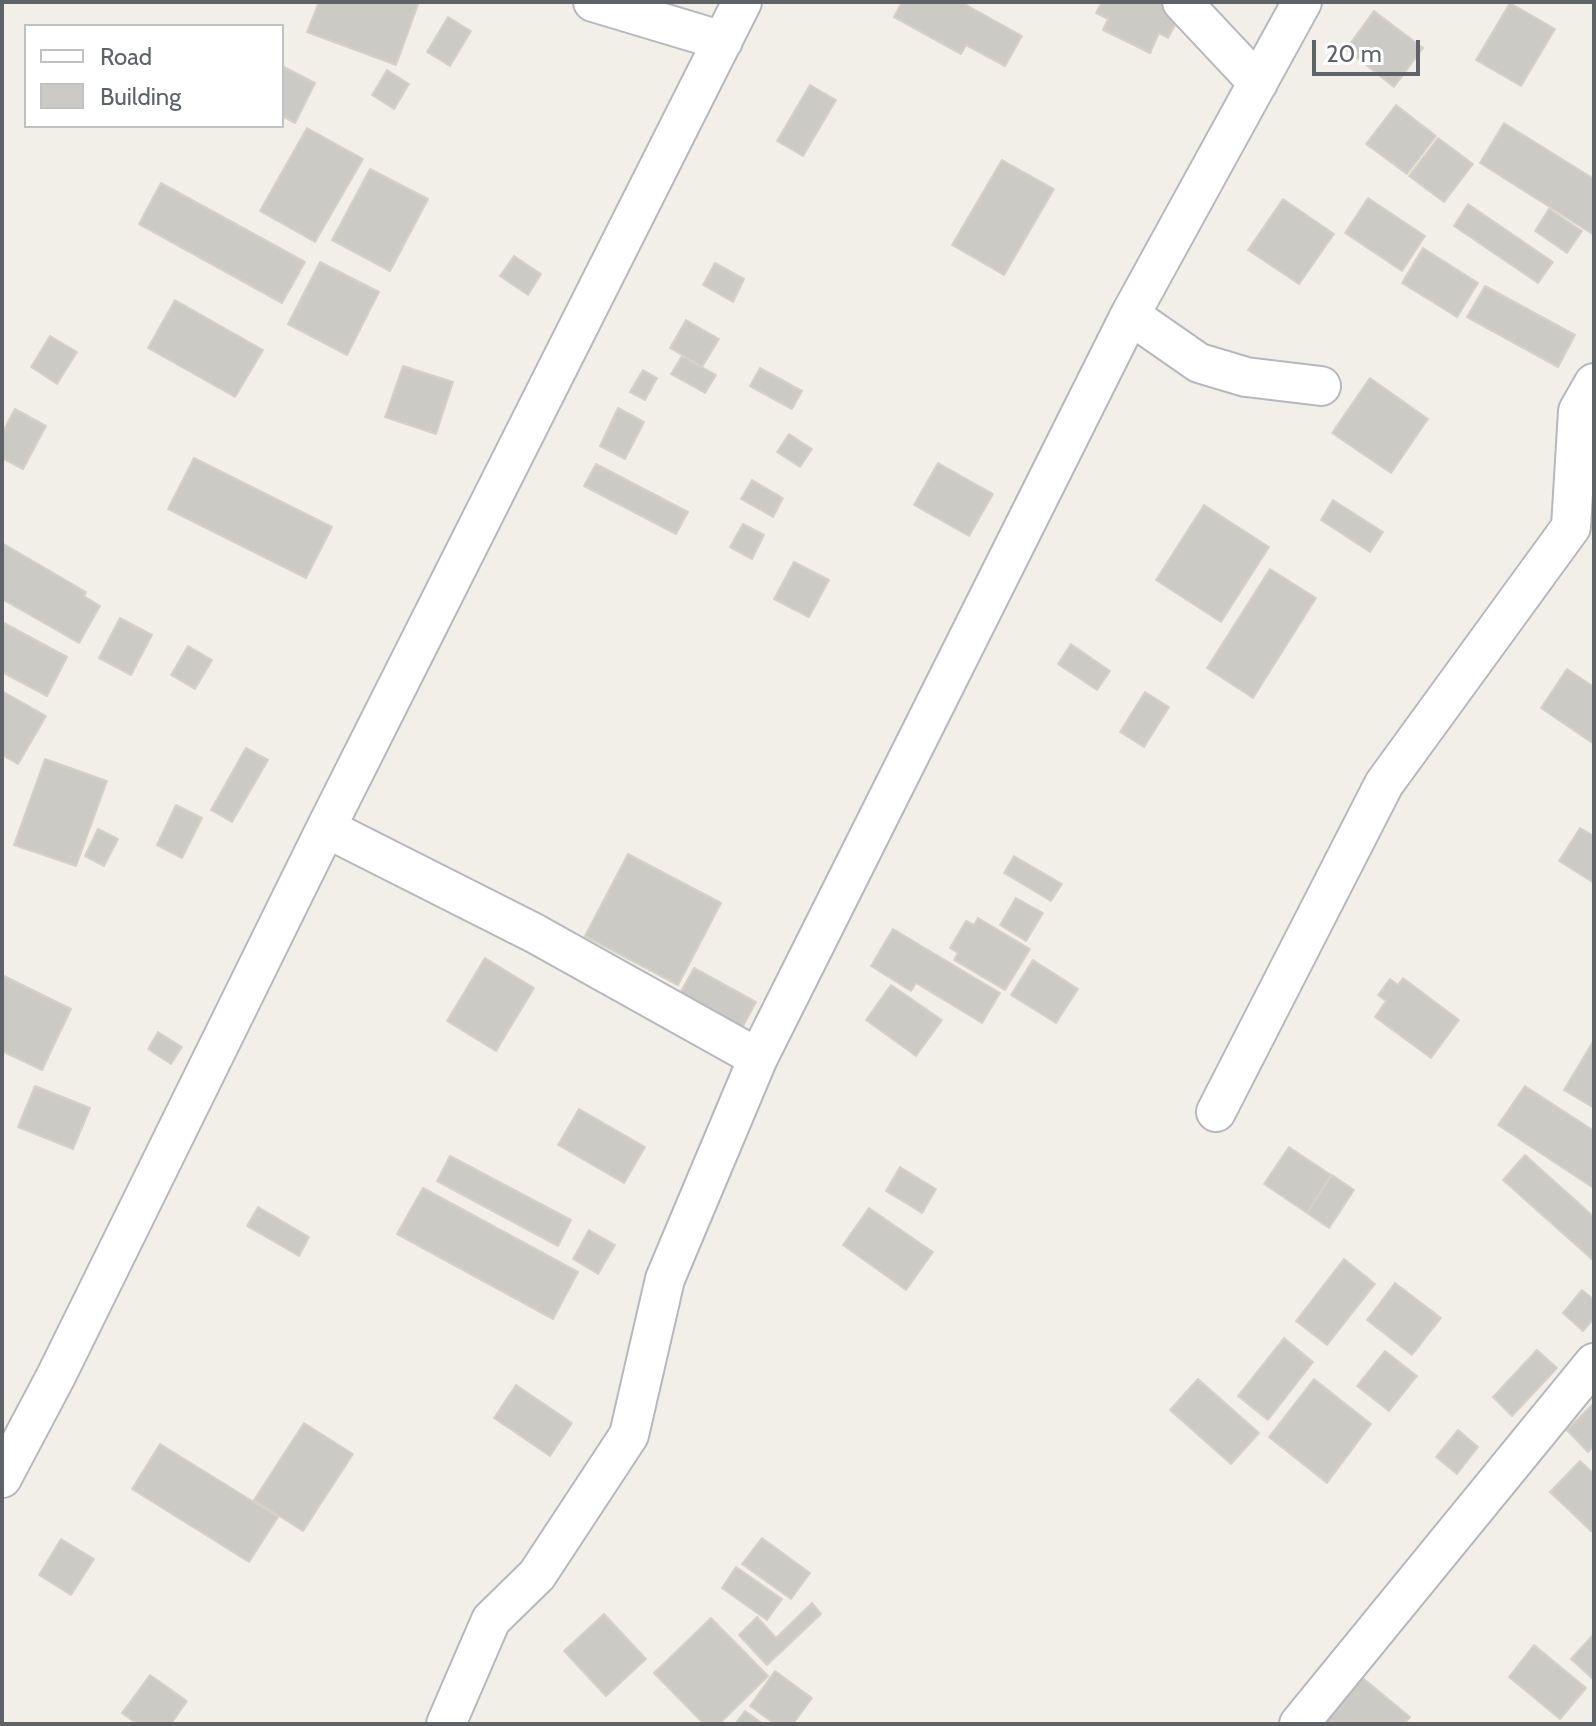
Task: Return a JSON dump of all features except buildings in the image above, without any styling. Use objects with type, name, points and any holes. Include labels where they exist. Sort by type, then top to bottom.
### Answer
[{"type":"street","points":[[593,2],[723,41]]},
{"type":"street","points":[[2,1478],[70,1348],[326,828],[742,2]]},
{"type":"street","points":[[1182,2],[1258,83]]},
{"type":"street","points":[[446,1724],[491,1620],[537,1575],[629,1435],[665,1279],[758,1058],[1130,315],[1302,2]]},
{"type":"street","points":[[1130,315],[1199,363],[1246,377],[1321,386]]},
{"type":"street","points":[[1216,1112],[1384,784],[1571,527],[1578,411],[1594,383]]},
{"type":"street","points":[[326,828],[534,933],[758,1058]]},
{"type":"street","points":[[1299,1724],[1594,1363]]}]
